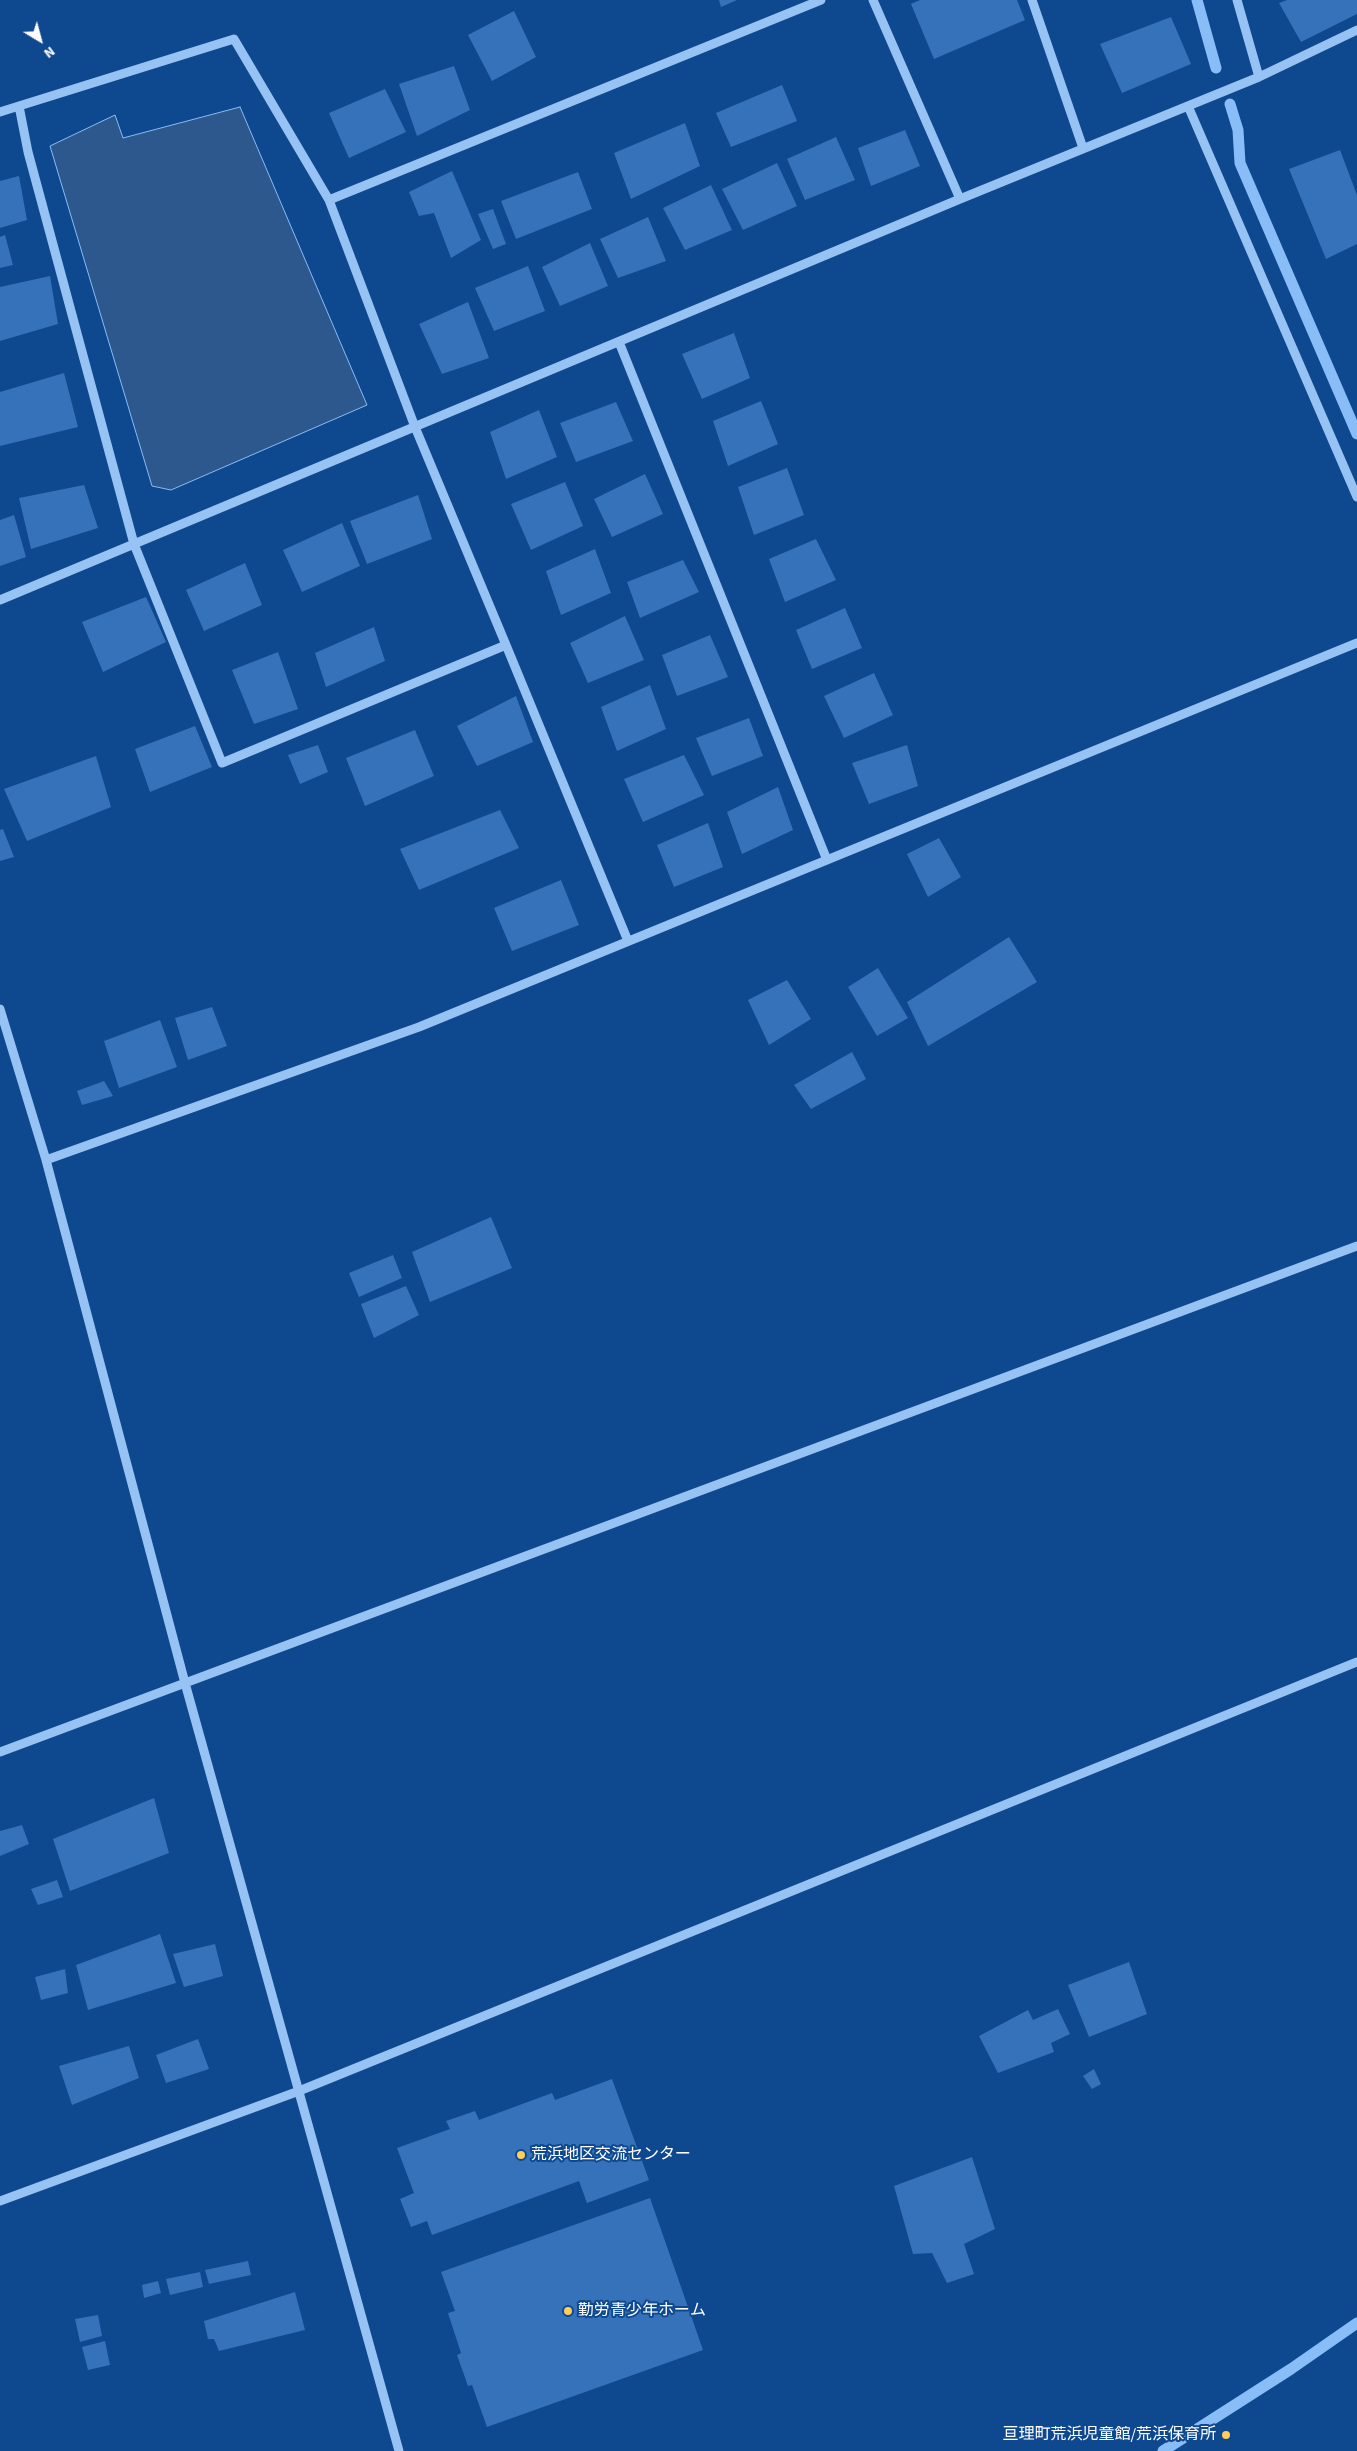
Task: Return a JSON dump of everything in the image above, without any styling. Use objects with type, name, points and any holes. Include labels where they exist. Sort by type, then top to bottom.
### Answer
[{"type":"street","points":[[329,200],[820,0]]},
{"type":"street","points":[[873,0],[960,199]]},
{"type":"street","points":[[1032,0],[1083,148]]},
{"type":"street","points":[[1237,0],[1259,77]]},
{"type":"street","points":[[0,600],[960,199],[1259,77],[1357,30]]},
{"type":"street","points":[[0,112],[234,39],[329,200],[415,427],[628,941]]},
{"type":"street","points":[[19,106],[28,152],[134,544],[222,763],[506,645]]},
{"type":"street","points":[[1188,106],[1357,497]]},
{"type":"street","points":[[618,342],[827,860]]},
{"type":"street","points":[[46,1160],[419,1026],[1357,643]]},
{"type":"street","points":[[0,1009],[46,1160],[185,1682],[398,2451]]},
{"type":"street","points":[[0,1752],[1357,1246]]},
{"type":"street","points":[[0,2201],[299,2091],[1357,1662]]},
{"type":"water","points":[[240,107],[367,405],[171,490],[152,486],[50,146],[115,115],[123,138]]},
{"type":"building","points":[[719,0],[737,0],[721,7]]},
{"type":"building","points":[[920,0],[1017,0],[1025,20],[934,59],[911,4]]},
{"type":"building","points":[[1287,0],[1357,0],[1357,14],[1301,42],[1279,3]]},
{"type":"building","points":[[514,11],[536,57],[492,81],[468,35]]},
{"type":"building","points":[[1171,17],[1191,64],[1122,93],[1100,44]]},
{"type":"building","points":[[454,66],[470,110],[417,136],[399,84]]},
{"type":"building","points":[[782,85],[797,121],[731,147],[716,113]]},
{"type":"building","points":[[385,89],[406,132],[349,158],[329,113]]},
{"type":"building","points":[[685,123],[700,166],[631,199],[614,153]]},
{"type":"building","points":[[905,130],[920,166],[871,186],[858,148]]},
{"type":"building","points":[[836,137],[855,180],[805,200],[787,159]]},
{"type":"building","points":[[1340,150],[1357,195],[1357,244],[1326,259],[1289,169]]},
{"type":"building","points":[[777,163],[797,206],[743,230],[722,189]]},
{"type":"building","points":[[452,171],[481,240],[451,258],[434,213],[419,216],[409,192]]},
{"type":"building","points":[[578,172],[592,209],[516,239],[501,201]]},
{"type":"building","points":[[19,176],[27,220],[0,228],[0,181]]},
{"type":"building","points":[[711,185],[732,230],[685,250],[663,208]]},
{"type":"building","points":[[493,209],[506,244],[493,249],[478,214]]},
{"type":"building","points":[[648,217],[666,261],[618,278],[600,239]]},
{"type":"building","points":[[5,235],[13,265],[0,268],[0,237]]},
{"type":"building","points":[[590,243],[608,286],[560,306],[542,267]]},
{"type":"building","points":[[528,266],[545,311],[494,331],[475,288]]},
{"type":"building","points":[[50,276],[58,324],[0,341],[0,287]]},
{"type":"building","points":[[468,302],[489,358],[442,374],[419,324]]},
{"type":"building","points":[[734,333],[750,378],[702,399],[682,354]]},
{"type":"building","points":[[64,373],[78,427],[0,446],[0,392]]},
{"type":"building","points":[[761,401],[778,444],[728,466],[713,421]]},
{"type":"building","points":[[616,402],[633,441],[576,462],[560,423]]},
{"type":"building","points":[[539,410],[557,457],[506,479],[490,432]]},
{"type":"building","points":[[787,468],[804,515],[754,535],[738,487]]},
{"type":"building","points":[[645,474],[663,514],[612,537],[594,499]]},
{"type":"building","points":[[565,482],[583,526],[531,550],[511,504]]},
{"type":"building","points":[[84,485],[98,528],[31,549],[19,498]]},
{"type":"building","points":[[418,495],[432,539],[367,564],[350,521]]},
{"type":"building","points":[[14,515],[26,557],[0,566],[0,520]]},
{"type":"building","points":[[342,523],[360,566],[302,592],[283,550]]},
{"type":"building","points":[[816,539],[836,580],[785,602],[769,559]]},
{"type":"building","points":[[595,549],[611,593],[561,615],[546,571]]},
{"type":"building","points":[[683,560],[699,592],[640,618],[627,582]]},
{"type":"building","points":[[245,563],[262,605],[204,631],[186,590]]},
{"type":"building","points":[[146,597],[166,642],[103,672],[82,622]]},
{"type":"building","points":[[845,608],[862,648],[812,669],[796,630]]},
{"type":"building","points":[[625,616],[644,660],[588,683],[570,643]]},
{"type":"building","points":[[374,627],[385,661],[326,687],[315,653]]},
{"type":"building","points":[[710,635],[728,677],[677,696],[662,655]]},
{"type":"building","points":[[278,652],[298,709],[254,724],[232,670]]},
{"type":"building","points":[[874,673],[893,715],[844,738],[824,696]]},
{"type":"building","points":[[650,685],[666,729],[617,751],[601,707]]},
{"type":"building","points":[[516,696],[533,742],[477,766],[457,726]]},
{"type":"building","points":[[749,718],[763,756],[712,776],[696,738]]},
{"type":"building","points":[[195,726],[212,767],[150,792],[135,749]]},
{"type":"building","points":[[415,730],[434,776],[365,806],[346,758]]},
{"type":"building","points":[[318,745],[328,772],[300,784],[288,755]]},
{"type":"building","points":[[907,745],[918,786],[869,804],[852,763]]},
{"type":"building","points":[[684,755],[704,795],[643,822],[624,779]]},
{"type":"building","points":[[96,756],[111,807],[27,841],[4,789]]},
{"type":"building","points":[[778,787],[793,830],[742,854],[727,812]]},
{"type":"building","points":[[500,810],[519,848],[419,890],[400,849]]},
{"type":"building","points":[[708,823],[723,867],[674,887],[657,845]]},
{"type":"building","points":[[3,829],[14,857],[0,861],[0,830]]},
{"type":"building","points":[[939,838],[961,877],[928,897],[907,854]]},
{"type":"building","points":[[561,880],[579,925],[512,951],[494,908]]},
{"type":"building","points":[[1009,937],[1037,982],[928,1046],[907,1002]]},
{"type":"building","points":[[878,968],[908,1018],[877,1036],[848,987]]},
{"type":"building","points":[[787,980],[811,1019],[769,1045],[748,1000]]},
{"type":"building","points":[[212,1007],[227,1046],[188,1060],[175,1018]]},
{"type":"building","points":[[160,1020],[177,1067],[119,1088],[104,1041]]},
{"type":"building","points":[[852,1052],[866,1079],[811,1109],[794,1085]]},
{"type":"building","points":[[104,1081],[113,1096],[82,1105],[77,1091]]},
{"type":"building","points":[[491,1217],[512,1268],[430,1302],[412,1252]]},
{"type":"building","points":[[393,1255],[402,1278],[359,1297],[349,1273]]},
{"type":"building","points":[[406,1286],[419,1315],[374,1338],[361,1304]]},
{"type":"building","points":[[154,1798],[169,1853],[70,1891],[53,1839]]},
{"type":"building","points":[[22,1825],[29,1844],[0,1856],[0,1831]]},
{"type":"building","points":[[57,1880],[63,1897],[38,1905],[31,1889]]},
{"type":"building","points":[[160,1934],[176,1983],[88,2010],[76,1965]]},
{"type":"building","points":[[215,1944],[223,1976],[184,1987],[173,1954]]},
{"type":"building","points":[[1129,1962],[1147,2014],[1089,2037],[1068,1985]]},
{"type":"building","points":[[65,1969],[68,1993],[41,2000],[35,1977]]},
{"type":"building","points":[[1058,2009],[1070,2034],[1051,2043],[1054,2052],[998,2073],[979,2036],[1028,2010],[1033,2020]]},
{"type":"building","points":[[198,2039],[209,2069],[166,2083],[156,2055]]},
{"type":"building","points":[[129,2046],[139,2078],[72,2105],[59,2066]]},
{"type":"building","points":[[1094,2069],[1101,2084],[1092,2089],[1083,2076]]},
{"type":"building","points":[[612,2079],[649,2180],[587,2203],[579,2181],[432,2235],[427,2221],[411,2227],[400,2199],[414,2193],[397,2148],[450,2129],[446,2121],[475,2111],[479,2120],[552,2093],[555,2100]]},
{"type":"building","points":[[972,2157],[995,2229],[964,2244],[974,2274],[947,2283],[932,2253],[913,2254],[894,2186]]},
{"type":"building","points":[[650,2198],[703,2350],[487,2427],[472,2385],[468,2386],[457,2355],[461,2353],[448,2313],[455,2311],[441,2272]]},
{"type":"building","points":[[248,2261],[251,2275],[209,2284],[205,2270]]},
{"type":"building","points":[[200,2272],[203,2287],[170,2295],[166,2279]]},
{"type":"building","points":[[158,2281],[161,2293],[144,2298],[142,2285]]},
{"type":"building","points":[[295,2292],[305,2330],[219,2351],[214,2339],[208,2339],[204,2321]]},
{"type":"building","points":[[98,2315],[102,2336],[80,2342],[75,2319]]},
{"type":"building","points":[[105,2341],[110,2365],[88,2370],[82,2347]]},
{"type":"waterway","points":[[1197,0],[1216,68]]},
{"type":"waterway","points":[[1230,104],[1238,130],[1240,163],[1357,434]]},
{"type":"waterway","points":[[1163,2451],[1291,2369],[1357,2323]]},
{"type":"place","name":"荒浜地区交流センター","points":[[521,2155]]},
{"type":"place","name":"勤労青少年ホーム","points":[[568,2311]]},
{"type":"place","name":"亘理町荒浜児童館/荒浜保育所","points":[[1226,2435]]}]
